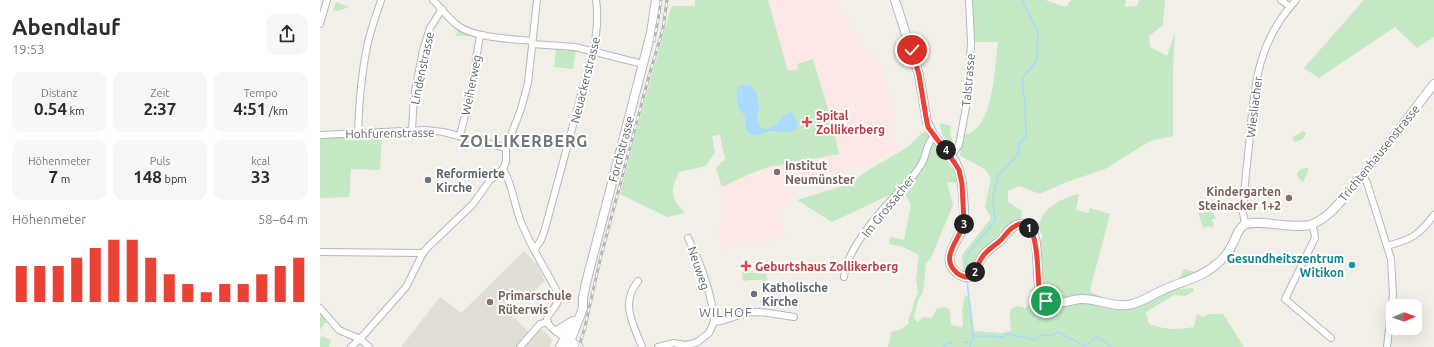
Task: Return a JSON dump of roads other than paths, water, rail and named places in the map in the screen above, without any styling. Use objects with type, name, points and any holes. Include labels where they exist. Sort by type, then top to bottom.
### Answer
[{"type":"street","points":[[320,24],[327,0]]},
{"type":"street","points":[[358,133],[362,73],[367,47],[381,0]]},
{"type":"street","points":[[433,0],[456,25],[466,31],[480,35],[532,43],[593,50],[643,64]]},
{"type":"street","points":[[350,347],[360,339],[406,287],[423,254],[473,204],[490,180],[503,169],[506,162],[506,148],[521,109],[528,83],[537,0]]},
{"type":"street","name":"Neuackerstrasse","points":[[534,250],[541,240],[545,229],[598,30],[598,8],[596,0]]},
{"type":"street","name":"Forchstrasse","points":[[560,347],[568,342],[583,308],[583,298],[654,20],[656,0]]},
{"type":"street","points":[[895,0],[919,75],[927,122],[934,136],[957,166],[961,178],[964,222],[963,229],[950,251],[948,259],[952,268],[965,277],[974,275],[979,262],[987,251],[998,243],[1013,227],[1021,224],[1028,227],[1032,233],[1038,260],[1038,287],[1040,294],[1046,301],[1057,303],[1083,299],[1120,305],[1131,304],[1164,289],[1195,278],[1210,270],[1219,263],[1228,252],[1238,231],[1245,224],[1252,223],[1299,227],[1312,225],[1315,238],[1285,299],[1331,338]]},
{"type":"street","name":"Talstrasse","points":[[950,155],[959,145],[968,96],[971,42],[969,0]]},
{"type":"street","points":[[1281,0],[1290,7]]},
{"type":"street","name":"Wiesliacher","points":[[1245,224],[1242,213],[1252,109],[1257,75],[1261,59],[1268,42],[1278,24],[1296,0]]},
{"type":"street","name":"Lindenstrasse","points":[[412,130],[414,96],[424,50],[430,28],[442,9]]},
{"type":"street","name":"Weiherweg","points":[[460,136],[472,85],[480,35]]},
{"type":"street","name":"Trichtenhausenstrasse","points":[[1312,225],[1330,212],[1364,175],[1434,84]]},
{"type":"street","name":"Hohfurenstrasse","points":[[320,135],[412,130],[443,132],[506,148]]},
{"type":"street","name":"Im Grossacher","points":[[844,277],[844,271],[860,240],[885,207],[913,176],[923,161],[928,143],[934,136]]},
{"type":"street","points":[[503,169],[507,176],[520,220],[534,250],[558,293],[559,297],[556,306],[550,313],[548,322],[551,327],[568,342],[580,347]]},
{"type":"street","points":[[1364,175],[1368,183],[1391,259],[1393,295],[1387,347]]},
{"type":"street","points":[[1387,246],[1411,239],[1420,232],[1434,215]]},
{"type":"street","name":"Neuweg","points":[[688,238],[700,263],[714,322]]},
{"type":"street","points":[[320,252],[423,254]]},
{"type":"street","points":[[638,281],[633,287],[630,296],[629,310],[631,320],[642,347]]},
{"type":"street","name":"Forchstrasse","points":[[568,342],[579,303],[583,298]]},
{"type":"street","points":[[320,308],[340,330],[360,339],[369,347]]},
{"type":"street","points":[[658,347],[674,343],[685,345],[696,343],[709,333],[714,322],[723,321],[749,313],[757,312],[794,317]]},
{"type":"street","points":[[557,331],[573,321]]},
{"type":"street","points":[[520,347],[540,324],[548,322]]},
{"type":"water","points":[[749,85],[757,95],[759,109],[757,118],[760,128],[769,129],[773,127],[790,112],[794,115],[797,122],[797,127],[795,130],[788,132],[770,131],[755,135],[750,134],[747,130],[745,116],[738,107],[737,99],[737,88],[740,86]]},
{"type":"waterway","points":[[966,274],[966,261],[969,252],[995,221],[993,197],[998,176],[1018,154],[1019,144],[1026,136],[1025,100],[1022,85],[1024,76],[1034,64],[1037,57],[1038,32],[1023,3],[1024,0]]},
{"type":"waterway","points":[[967,280],[973,336],[970,347]]},
{"type":"waterway","points":[[973,336],[1002,337],[1008,334],[1035,340],[1040,335],[1051,336],[1058,332],[1085,346],[1097,337],[1112,347]]},
{"type":"waterway","points":[[942,347],[951,342]]},
{"type":"waterway","points":[[963,342],[971,343]]},
{"type":"railway","points":[[654,41],[661,0]]},
{"type":"railway","points":[[579,347],[600,260],[663,29],[667,0]]},
{"type":"place","name":"Spital Zollikerberg","points":[[807,122]]},
{"type":"place","name":"Institut Neumünster","points":[[777,172]]},
{"type":"place","name":"Reformierte Kirche","points":[[428,180]]},
{"type":"place","name":"Kindergarten Steinacker 1+2","points":[[1289,198]]},
{"type":"place","name":"Gesundheitszentrum Witikon","points":[[1352,265]]},
{"type":"place","name":"Geburtshaus Zollikerberg","points":[[746,266]]},
{"type":"place","name":"Katholische Kirche","points":[[754,294]]},
{"type":"place","name":"Primarschule Rüterwis","points":[[490,302]]},
{"type":"district","name":"ZOLLIKERBERG","points":[[524,141]]},
{"type":"district","name":"WILHOF","points":[[726,312]]}]
